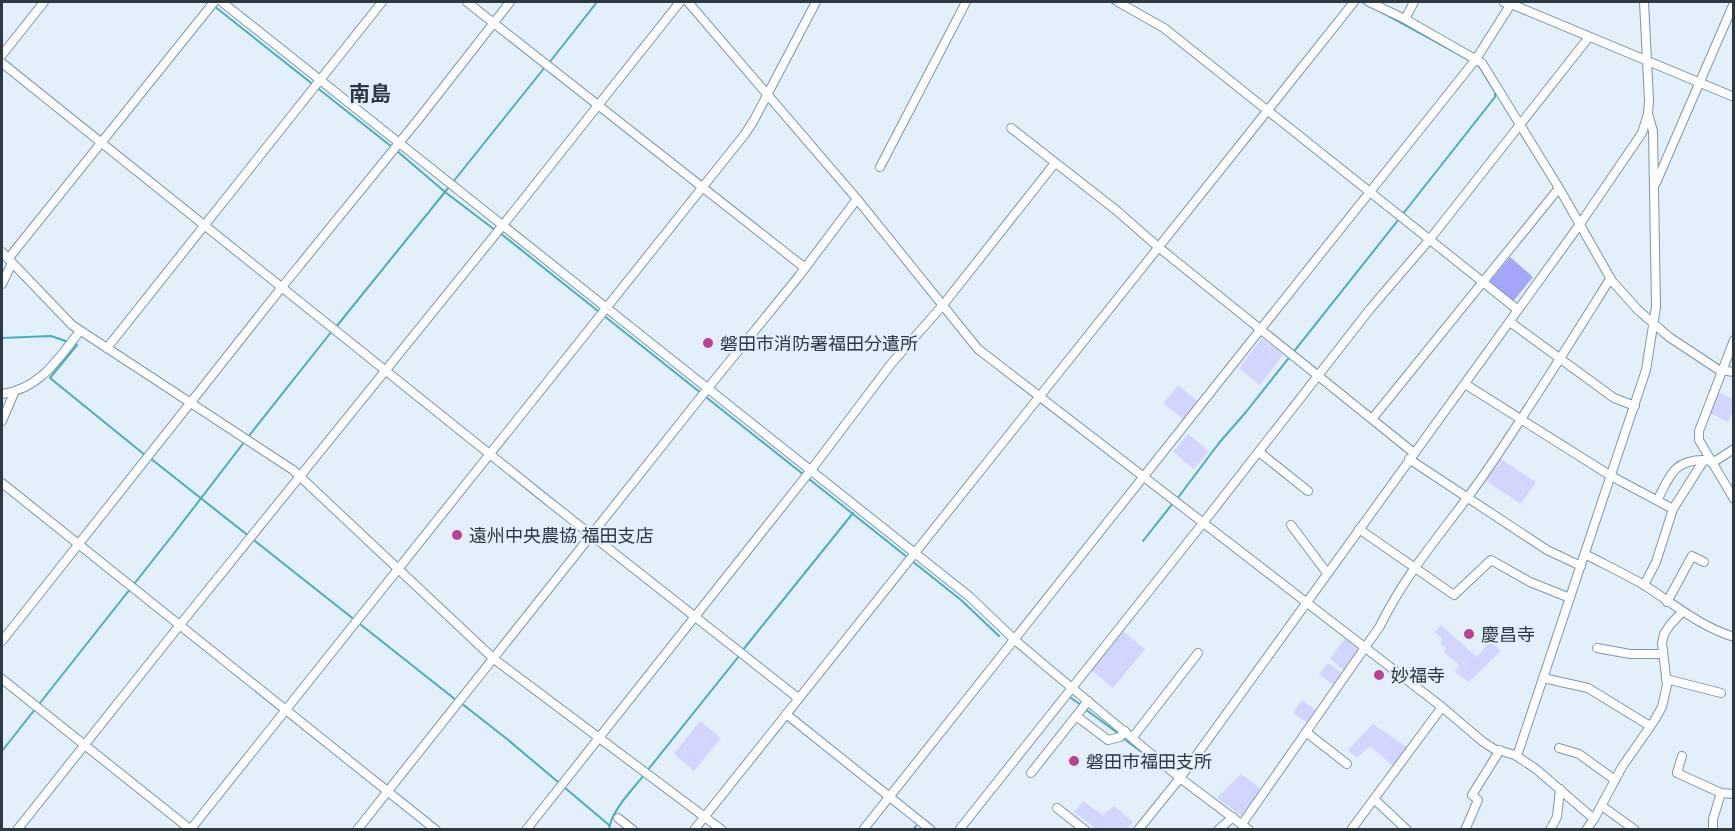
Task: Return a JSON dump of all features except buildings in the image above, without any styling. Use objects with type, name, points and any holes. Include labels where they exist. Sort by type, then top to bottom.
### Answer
[{"type":"street","points":[[2,55],[44,2]]},
{"type":"street","points":[[2,284],[10,261],[214,2]]},
{"type":"street","points":[[222,2],[970,597],[1015,640],[1088,701],[1122,734],[1133,737],[1180,777],[1246,827],[1416,567],[1521,419],[1610,279]]},
{"type":"street","points":[[107,348],[382,2]]},
{"type":"street","points":[[466,2],[700,188],[805,268]]},
{"type":"street","points":[[2,641],[510,2]]},
{"type":"street","points":[[18,830],[680,2]]},
{"type":"street","points":[[688,2],[857,199],[978,349],[1365,647],[1482,741],[1517,756],[1594,819]]},
{"type":"street","points":[[2,679],[190,829],[745,134],[816,2]]},
{"type":"street","points":[[880,167],[966,2]]},
{"type":"street","points":[[1121,2],[1164,28],[1518,310]]},
{"type":"street","points":[[694,830],[1157,246],[1354,2]]},
{"type":"street","points":[[1369,2],[1405,19],[1482,63],[1559,188],[1610,279],[1669,337],[1721,370],[1734,372]]},
{"type":"street","points":[[1405,19],[1414,2]]},
{"type":"street","points":[[863,830],[1476,59],[1509,2],[1734,97]]},
{"type":"street","points":[[1138,830],[1180,777],[1307,603],[1580,224],[1642,133],[1647,114],[1644,2]]},
{"type":"street","points":[[1654,187],[1734,3]]},
{"type":"street","points":[[959,830],[1370,309],[1430,239],[1589,37]]},
{"type":"street","points":[[2,63],[798,698]]},
{"type":"street","points":[[1517,756],[1646,370],[1655,325],[1656,279],[1653,131],[1647,114]]},
{"type":"street","points":[[1011,128],[1116,210],[1157,246],[1372,419],[1412,456],[1467,498],[1547,549],[1581,566]]},
{"type":"street","points":[[526,830],[811,470],[891,364],[943,305],[1055,163]]},
{"type":"street","points":[[1372,419],[1559,188]]},
{"type":"street","points":[[357,830],[805,268],[857,199]]},
{"type":"street","points":[[2,252],[72,325],[279,459],[494,659],[722,830]]},
{"type":"street","points":[[1510,322],[1614,398],[1635,406]]},
{"type":"street","points":[[2,394],[14,393],[37,381],[50,369],[80,331]]},
{"type":"street","points":[[1734,340],[1699,431],[1699,440],[1709,461],[1734,499]]},
{"type":"street","points":[[1465,384],[1611,476],[1673,508]]},
{"type":"street","points":[[2,421],[14,393]]},
{"type":"street","points":[[1644,585],[1656,562],[1673,508],[1709,461],[1734,448]]},
{"type":"street","points":[[1259,452],[1308,491]]},
{"type":"street","points":[[1658,499],[1669,477],[1679,465],[1686,461],[1709,461]]},
{"type":"street","points":[[2,483],[436,830]]},
{"type":"street","points":[[1291,525],[1328,573]]},
{"type":"street","points":[[1359,529],[1454,596],[1491,560],[1530,582],[1570,598]]},
{"type":"street","points":[[1585,554],[1644,585],[1682,612],[1722,634],[1734,637]]},
{"type":"street","points":[[1667,602],[1692,555],[1704,562]]},
{"type":"street","points":[[1586,830],[1602,806],[1626,760],[1662,707],[1667,685],[1662,654],[1664,634],[1682,612]]},
{"type":"street","points":[[1597,648],[1630,654],[1662,654]]},
{"type":"street","points":[[1133,737],[1198,653]]},
{"type":"street","points":[[1543,678],[1588,688],[1650,726]]},
{"type":"street","points":[[1666,679],[1721,693]]},
{"type":"street","points":[[1031,773],[1088,701]]},
{"type":"street","points":[[1351,830],[1442,707]]},
{"type":"street","points":[[786,714],[931,830]]},
{"type":"street","points":[[1076,716],[1108,740],[1122,734]]},
{"type":"street","points":[[1306,732],[1347,765]]},
{"type":"street","points":[[1559,748],[1579,754],[1615,780]]},
{"type":"street","points":[[1465,830],[1478,800],[1472,795],[1500,750]]},
{"type":"street","points":[[1682,756],[1677,773],[1721,793],[1734,794]]},
{"type":"street","points":[[1550,830],[1557,817],[1560,789]]},
{"type":"street","points":[[1713,830],[1713,819],[1721,793]]},
{"type":"street","points":[[1374,799],[1407,830]]},
{"type":"street","points":[[1602,806],[1635,830]]},
{"type":"street","points":[[1057,808],[1085,830]]},
{"type":"street","points":[[1218,830],[1233,817]]},
{"type":"street","points":[[618,818],[633,830]]},
{"type":"shaded area","points":[[1510,257],[1533,277],[1511,304],[1487,285]]},
{"type":"shaded area","points":[[1262,338],[1283,355],[1260,385],[1239,368]]},
{"type":"shaded area","points":[[1178,385],[1199,402],[1184,420],[1163,403]]},
{"type":"shaded area","points":[[1714,390],[1733,399],[1733,411],[1728,422],[1706,411]]},
{"type":"shaded area","points":[[1188,434],[1209,451],[1194,469],[1173,452]]},
{"type":"shaded area","points":[[1496,456],[1536,482],[1521,504],[1482,478]]},
{"type":"shaded area","points":[[1441,625],[1477,657],[1490,641],[1501,651],[1469,682],[1455,672],[1459,665],[1444,652],[1446,648],[1440,643],[1443,640],[1435,632]]},
{"type":"shaded area","points":[[1119,628],[1145,649],[1113,688],[1087,667]]},
{"type":"shaded area","points":[[1347,636],[1361,648],[1344,670],[1330,659]]},
{"type":"shaded area","points":[[1328,663],[1342,673],[1333,685],[1319,674]]},
{"type":"shaded area","points":[[1302,700],[1317,711],[1308,723],[1293,713]]},
{"type":"shaded area","points":[[700,721],[721,738],[694,771],[674,754]]},
{"type":"shaded area","points":[[1373,724],[1408,748],[1395,767],[1370,746],[1357,758],[1348,750]]},
{"type":"shaded area","points":[[1241,774],[1261,789],[1243,817],[1217,798]]},
{"type":"shaded area","points":[[1083,801],[1103,815],[1114,806],[1133,822],[1127,829],[1096,829],[1074,812]]},
{"type":"waterway","points":[[209,2],[392,147]]},
{"type":"waterway","points":[[549,63],[597,2]]},
{"type":"waterway","points":[[1111,2],[1117,5]]},
{"type":"waterway","points":[[1362,2],[1368,5]]},
{"type":"waterway","points":[[1376,9],[1471,61]]},
{"type":"waterway","points":[[1402,215],[1495,97],[1495,92],[1476,64]]},
{"type":"waterway","points":[[453,182],[545,67]]},
{"type":"waterway","points":[[397,151],[495,230]]},
{"type":"waterway","points":[[336,327],[449,187]]},
{"type":"waterway","points":[[1177,499],[1219,443],[1399,219]]},
{"type":"waterway","points":[[500,233],[961,600],[999,636]]},
{"type":"waterway","points":[[248,437],[332,331]]},
{"type":"waterway","points":[[2,338],[51,336],[77,345],[50,378],[145,455]]},
{"type":"waterway","points":[[2,751],[245,441]]},
{"type":"waterway","points":[[150,458],[456,700]]},
{"type":"waterway","points":[[1143,541],[1173,503]]},
{"type":"waterway","points":[[742,651],[853,513]]},
{"type":"waterway","points":[[647,771],[739,656]]},
{"type":"waterway","points":[[1071,698],[1081,705]]},
{"type":"waterway","points":[[461,703],[609,825]]},
{"type":"waterway","points":[[1085,709],[1119,734]]},
{"type":"waterway","points":[[1123,738],[1164,769]]},
{"type":"waterway","points":[[609,830],[618,808],[644,775]]},
{"type":"waterway","points":[[913,830],[916,826]]},
{"type":"place","name":"磐田市消防署福田分遣所","points":[[708,343]]},
{"type":"place","name":"遠州中央農協 福田支店","points":[[457,535]]},
{"type":"place","name":"慶昌寺","points":[[1469,634]]},
{"type":"place","name":"妙福寺","points":[[1379,675]]},
{"type":"place","name":"磐田市福田支所","points":[[1074,761]]},
{"type":"district","name":"南島","points":[[370,92]]}]
